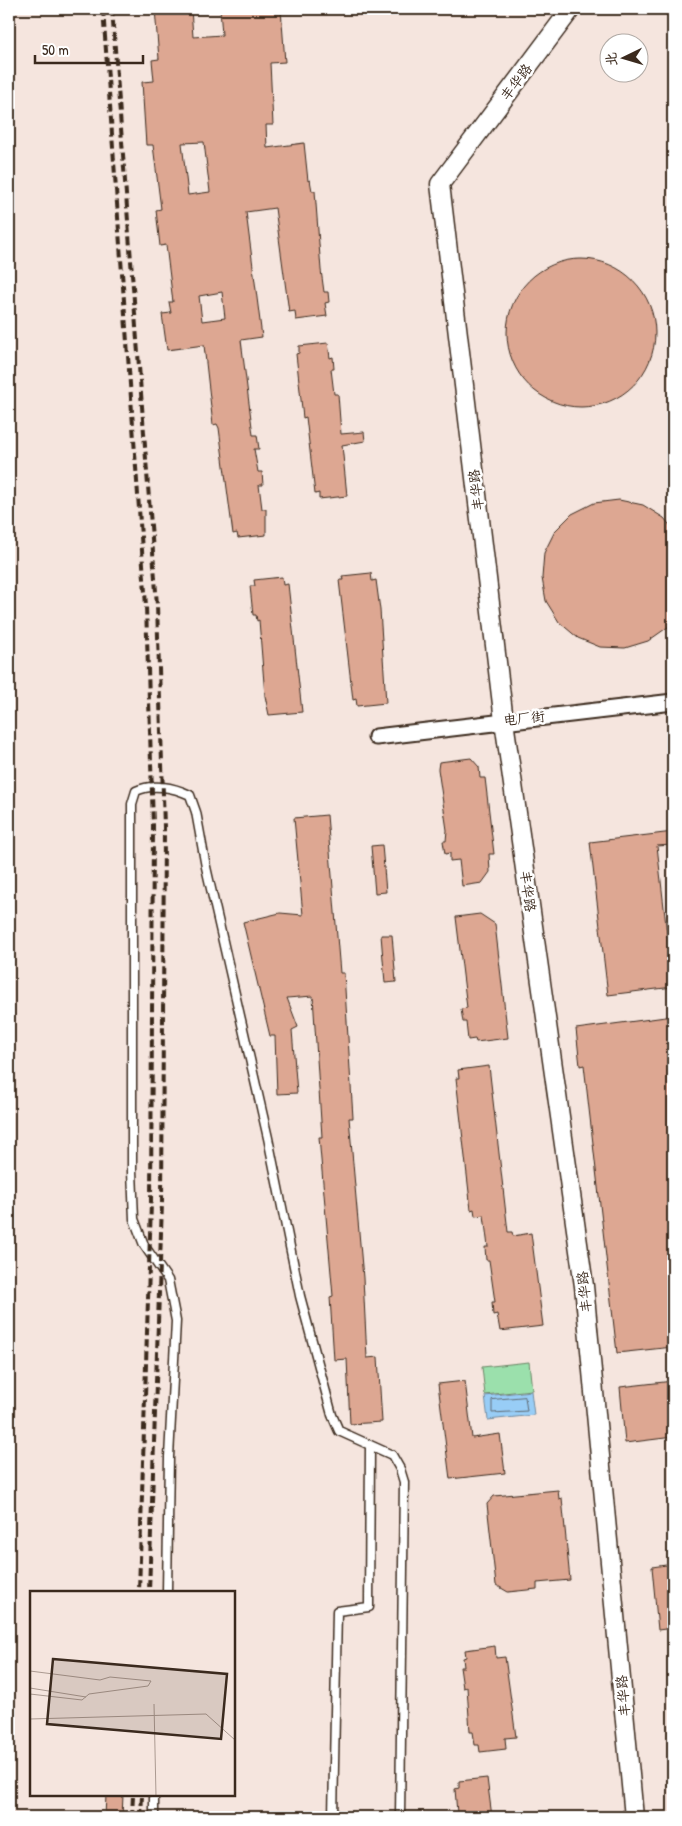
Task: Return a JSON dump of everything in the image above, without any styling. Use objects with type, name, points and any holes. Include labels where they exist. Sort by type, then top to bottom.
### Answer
[{"type":"street","name":"丰华路","points":[[572,9],[440,184],[504,721],[584,1286],[634,1817]]},
{"type":"street","name":"电厂街","points":[[376,737],[673,702]]},
{"type":"lane","points":[[167,1591],[169,1457],[176,1321],[168,1280],[144,1245],[134,1218],[132,1171],[132,804],[136,791],[146,786],[177,789],[190,795],[196,812],[206,867],[268,1138],[300,1296],[332,1415],[339,1431],[392,1455],[400,1469],[404,1482],[400,1817]]},
{"type":"lane","points":[[333,1817],[337,1611],[369,1607],[370,1446]]},
{"type":"lane","points":[[154,1796],[154,1817]]},
{"type":"green space","points":[[529,1362],[532,1390],[485,1395],[482,1367]]},
{"type":"water","points":[[531,1391],[534,1415],[488,1420],[485,1396]]},
{"type":"building","points":[[155,9],[191,9],[193,37],[222,35],[220,9],[281,9],[285,62],[270,63],[273,125],[266,125],[267,148],[304,143],[308,181],[310,180],[312,191],[315,191],[321,270],[324,292],[328,292],[329,302],[325,303],[327,316],[296,320],[295,311],[289,312],[275,208],[246,212],[262,337],[241,340],[253,435],[257,435],[259,449],[254,449],[258,472],[262,472],[263,485],[259,485],[262,509],[266,509],[266,535],[238,538],[237,533],[233,534],[219,428],[217,424],[213,425],[204,345],[167,350],[162,314],[171,313],[169,302],[173,302],[166,245],[160,246],[156,210],[161,209],[153,145],[146,145],[142,82],[154,81],[152,60],[159,59]],"holes":[[[204,142],[210,192],[188,195],[182,143]],[[222,292],[225,318],[202,321],[199,296]]]},
{"type":"building","points":[[581,259],[609,265],[633,281],[649,305],[655,333],[649,361],[633,385],[609,401],[581,407],[553,401],[529,385],[513,361],[507,333],[513,305],[529,281],[553,265]]},
{"type":"building","points":[[328,343],[330,358],[333,357],[334,369],[331,369],[334,394],[338,394],[341,434],[364,432],[365,441],[342,445],[347,496],[319,499],[319,493],[315,494],[306,417],[303,418],[296,354],[299,353],[299,346]]},
{"type":"building","points":[[619,500],[643,505],[664,518],[673,529],[673,620],[668,627],[648,641],[625,648],[600,647],[578,638],[559,622],[546,601],[542,578],[544,553],[555,531],[572,514],[594,503]]},
{"type":"building","points":[[371,573],[372,581],[376,580],[380,610],[386,703],[357,706],[356,699],[353,700],[339,580],[343,580],[342,576]]},
{"type":"building","points":[[282,577],[283,585],[288,584],[302,712],[269,715],[265,696],[259,620],[257,621],[256,615],[253,615],[250,586],[255,586],[254,580]]},
{"type":"building","points":[[471,758],[479,767],[480,778],[485,778],[494,854],[489,854],[490,872],[482,883],[462,886],[459,860],[450,861],[450,853],[445,854],[443,841],[446,841],[447,830],[438,769],[439,762]]},
{"type":"building","points":[[327,815],[340,973],[344,973],[353,1118],[349,1118],[363,1278],[367,1358],[378,1357],[382,1422],[350,1424],[347,1359],[334,1360],[330,1297],[333,1296],[319,1137],[322,1137],[313,996],[287,998],[298,1027],[292,1030],[297,1093],[277,1094],[275,1036],[270,1036],[243,922],[280,913],[303,915],[294,818]]},
{"type":"building","points":[[673,832],[673,845],[657,846],[673,987],[608,995],[590,842]]},
{"type":"building","points":[[382,845],[386,892],[375,893],[371,846]]},
{"type":"building","points":[[480,914],[495,924],[508,1038],[476,1042],[475,1039],[468,1040],[466,1022],[463,1022],[461,1009],[467,1008],[456,917]]},
{"type":"building","points":[[381,935],[392,935],[396,982],[385,983]]},
{"type":"building","points":[[673,1016],[673,1347],[617,1353],[584,1065],[580,1066],[576,1029]]},
{"type":"building","points":[[489,1066],[508,1232],[512,1232],[513,1236],[531,1233],[543,1326],[500,1331],[497,1314],[493,1315],[492,1302],[495,1302],[489,1260],[486,1260],[485,1247],[488,1247],[484,1215],[475,1216],[474,1209],[471,1210],[456,1078],[459,1078],[458,1070]]},
{"type":"building","points":[[465,1381],[472,1438],[500,1434],[505,1473],[450,1479],[438,1384]]},
{"type":"building","points":[[673,1381],[673,1437],[625,1443],[620,1387]]},
{"type":"building","points":[[558,1490],[559,1499],[562,1498],[570,1580],[537,1583],[537,1589],[508,1592],[496,1585],[487,1504],[494,1496]]},
{"type":"building","points":[[673,1564],[673,1628],[658,1630],[652,1567]]},
{"type":"building","points":[[495,1646],[496,1658],[505,1657],[516,1737],[505,1738],[506,1749],[480,1752],[479,1745],[475,1745],[473,1732],[470,1732],[467,1687],[463,1688],[460,1667],[464,1667],[463,1658],[466,1657],[465,1650]]},
{"type":"building","points":[[487,1778],[492,1817],[462,1817],[461,1812],[457,1813],[455,1789],[459,1788],[459,1781]]},
{"type":"building","points":[[106,1796],[123,1796],[122,1817],[105,1817]]},
{"type":"railway","points":[[103,9],[146,606],[153,825],[151,1202],[139,1591]]},
{"type":"railway","points":[[112,9],[157,605],[164,827],[162,1203],[149,1591]]},
{"type":"railway","points":[[132,1817],[133,1796]]},
{"type":"railway","points":[[141,1817],[142,1796]]}]
